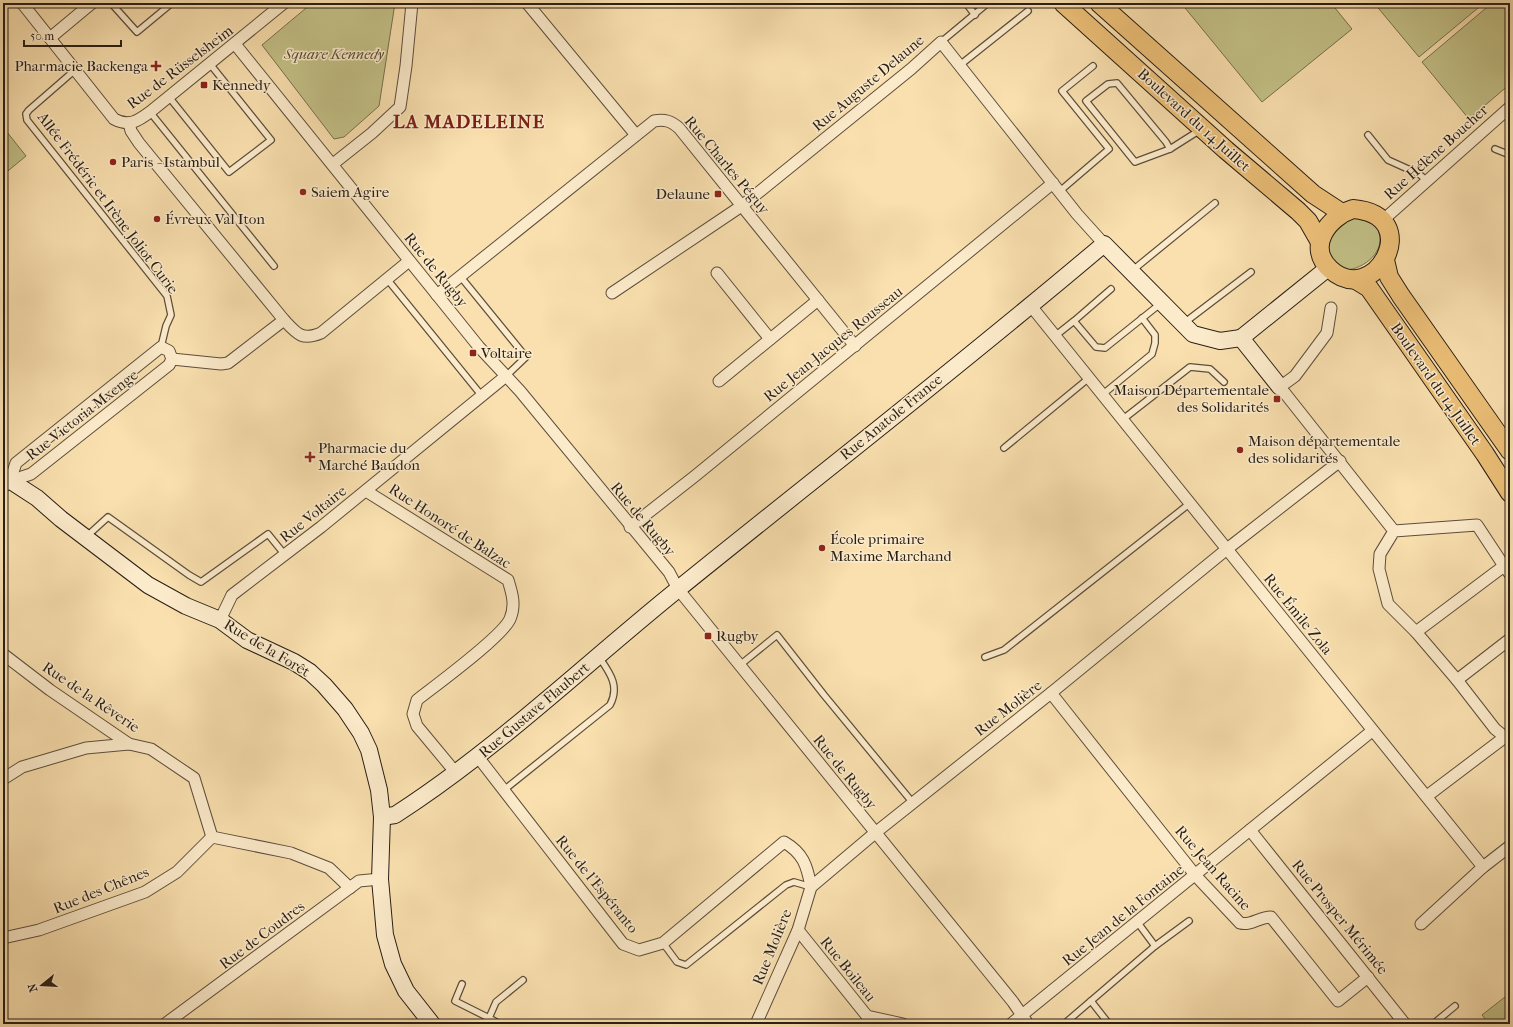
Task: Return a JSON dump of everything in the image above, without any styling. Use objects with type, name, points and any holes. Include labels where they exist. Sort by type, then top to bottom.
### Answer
[{"type":"main road","name":"Boulevard du 14 Juillet","points":[[1063,3],[1308,221],[1320,242],[1320,254],[1328,268],[1335,274],[1345,279],[1356,280],[1369,288],[1510,492]]},
{"type":"main road","name":"Boulevard du 14 Juillet","points":[[1099,3],[1313,194],[1342,212]]},
{"type":"main road","points":[[1320,242],[1324,230],[1333,219],[1342,212],[1353,209],[1365,210],[1376,215],[1382,221],[1390,235],[1390,248],[1384,260],[1369,275],[1356,280]]},
{"type":"main road","points":[[1384,260],[1389,277],[1401,296],[1510,451]]},
{"type":"street","points":[[22,3],[114,119],[122,123],[130,123],[136,139],[284,320],[294,330],[303,336],[310,338],[321,333],[409,261]]},
{"type":"street","points":[[50,38],[92,3]]},
{"type":"street","name":"Rue de Rüsselsheim","points":[[130,123],[139,121],[284,3]]},
{"type":"street","points":[[333,164],[372,133],[400,107],[404,87],[412,3]]},
{"type":"street","points":[[527,3],[636,135]]},
{"type":"street","name":"Rue Auguste Delaune","points":[[612,294],[743,205],[911,69],[941,42],[1056,187],[1104,244]]},
{"type":"street","name":"Rue de Rugby","points":[[235,44],[483,352],[506,376],[630,527],[669,572],[678,589],[740,664],[1025,1020]]},
{"type":"street","name":"Rue Hélène Boucher","points":[[1382,221],[1426,180],[1510,107]]},
{"type":"street","name":"Rue Charles Péguy","points":[[437,295],[654,120],[664,119],[674,122],[743,205],[855,346]]},
{"type":"street","name":"Rue Jean-Jacques Rousseau","points":[[630,527],[1056,187]]},
{"type":"street","points":[[1104,244],[1193,334],[1220,341],[1241,338],[1328,268]]},
{"type":"street","name":"Rue Anatole France","points":[[678,589],[1030,306],[1104,244]]},
{"type":"street","points":[[718,273],[770,339]]},
{"type":"street","points":[[719,381],[818,300]]},
{"type":"street","name":"Rue Émile Zola","points":[[1030,306],[1483,867]]},
{"type":"street","points":[[1280,387],[1295,376],[1327,333],[1331,308]]},
{"type":"street","points":[[161,347],[169,351],[172,359],[221,364],[228,363],[284,320]]},
{"type":"street","points":[[1241,338],[1394,531]]},
{"type":"street","name":"Rue Victoria Mxenge","points":[[5,481],[16,463],[161,347]]},
{"type":"street","name":"Rue Victoria Mxenge","points":[[5,481],[31,474],[169,365],[172,359]]},
{"type":"street","name":"Rue Voltaire","points":[[220,620],[232,595],[285,556],[506,376]]},
{"type":"street","name":"Rue Molière","points":[[756,1024],[798,930],[811,887],[875,833],[1051,693],[1227,549],[1340,461]]},
{"type":"street","name":"Rue de la Forêt","points":[[5,481],[37,498],[86,538],[148,585],[186,606],[220,620],[247,640],[294,662],[310,672],[346,709],[362,733],[370,750],[379,790],[382,817],[380,879],[385,935],[393,964],[406,991],[432,1024]]},
{"type":"street","name":"Rue Honoré de Balzac","points":[[366,490],[508,580],[514,599],[510,619],[498,634],[417,700],[413,714],[417,726],[456,773]]},
{"type":"street","points":[[1394,531],[1477,525],[1507,570],[1416,632]]},
{"type":"street","points":[[1394,531],[1380,554],[1379,569],[1388,604],[1416,632],[1457,680],[1495,729],[1508,737],[1426,796]]},
{"type":"street","name":"Rue Gustave Flaubert","points":[[382,817],[395,815],[478,757],[678,589]]},
{"type":"street","points":[[1457,680],[1510,639]]},
{"type":"street","name":"Rue de la Rêverie","points":[[3,654],[50,690],[129,744],[151,748],[194,778],[212,837]]},
{"type":"street","name":"Rue Jean Racine","points":[[1051,693],[1196,876],[1240,924],[1246,925],[1263,917],[1271,917],[1338,1001],[1368,977]]},
{"type":"street","name":"Rue Jean de la Fontaine","points":[[1025,1020],[1138,922],[1372,731]]},
{"type":"street","points":[[3,779],[22,767],[86,748],[129,744]]},
{"type":"street","name":"Rue de l'Espéranto","points":[[478,757],[623,944],[639,950],[663,943],[784,842],[795,848],[801,855],[809,874],[811,887]]},
{"type":"street","name":"Rue Prosper Mérimée","points":[[1250,830],[1404,1024]]},
{"type":"street","points":[[212,837],[291,853],[329,868],[350,888]]},
{"type":"street","name":"Rue des Chênes","points":[[3,938],[39,930],[145,892],[177,872],[212,837]]},
{"type":"street","points":[[1421,924],[1483,867],[1510,846]]},
{"type":"street","name":"Rue de Coudres","points":[[165,1024],[359,881],[380,879]]},
{"type":"street","name":"Rue Boileau","points":[[798,930],[867,1016],[903,1024]]},
{"type":"street","points":[[1011,1024],[1025,1020]]},
{"type":"lane","points":[[111,3],[137,32],[172,3]]},
{"type":"lane","points":[[966,3],[975,15]]},
{"type":"lane","points":[[941,42],[988,3]]},
{"type":"lane","points":[[960,65],[1028,11]]},
{"type":"lane","points":[[169,97],[229,172],[271,140],[210,64]]},
{"type":"lane","points":[[1056,187],[1109,149],[1062,90],[1093,66]]},
{"type":"lane","name":"Allée Frédéric et Irène Joliot Curie","points":[[75,70],[29,110],[26,114],[27,120],[167,296],[171,315],[166,326],[161,347]]},
{"type":"lane","points":[[1170,149],[1166,142],[1117,83],[1108,84],[1086,101],[1135,162],[1170,149],[1203,128]]},
{"type":"lane","points":[[150,112],[274,266]]},
{"type":"lane","points":[[1368,135],[1388,160],[1419,174],[1426,180]]},
{"type":"lane","points":[[1495,149],[1510,155]]},
{"type":"lane","points":[[1131,272],[1216,203]]},
{"type":"lane","points":[[1183,324],[1251,272]]},
{"type":"lane","points":[[460,276],[526,357],[506,376]]},
{"type":"lane","points":[[387,279],[482,396]]},
{"type":"lane","points":[[1055,336],[1111,289]]},
{"type":"lane","points":[[1074,321],[1096,348],[1105,348],[1162,302]]},
{"type":"lane","points":[[1102,395],[1152,354],[1156,343],[1155,335],[1142,318]]},
{"type":"lane","points":[[1122,420],[1190,367],[1210,369],[1224,382]]},
{"type":"lane","points":[[1004,448],[1089,378]]},
{"type":"lane","points":[[985,657],[1004,650],[1189,504]]},
{"type":"lane","points":[[86,538],[108,517],[189,575],[202,582],[268,534],[285,556]]},
{"type":"lane","points":[[740,664],[777,635],[913,803]]},
{"type":"lane","points":[[504,790],[610,705],[615,695],[613,680],[598,656]]},
{"type":"lane","points":[[663,943],[677,962],[686,965],[786,885],[794,882],[811,887]]},
{"type":"lane","points":[[1064,1024],[1156,946],[1189,921]]},
{"type":"lane","points":[[1138,922],[1156,946]]},
{"type":"lane","points":[[484,1024],[489,1018],[496,1002],[523,980]]},
{"type":"lane","points":[[462,984],[455,1001],[500,1024]]},
{"type":"lane","points":[[1091,1001],[1110,1024]]},
{"type":"lane","points":[[1434,1024],[1455,1006]]},
{"type":"green space","name":"Square Kennedy","points":[[312,3],[395,3],[379,106],[344,137],[334,139],[262,45]]},
{"type":"green space","points":[[1181,3],[1331,3],[1352,29],[1262,102]]},
{"type":"green space","points":[[1374,3],[1484,3],[1419,57]]},
{"type":"green space","points":[[1492,3],[1510,3],[1510,84],[1469,119],[1422,62]]},
{"type":"green space","points":[[3,127],[26,156],[3,175]]},
{"type":"green space","points":[[1364,217],[1378,230],[1380,238],[1377,252],[1372,258],[1360,266],[1346,270],[1328,257],[1327,237],[1346,219]]},
{"type":"green space","points":[[1510,993],[1510,1024],[1489,1024],[1482,1015]]},
{"type":"place","name":"Pharmacie Backenga","points":[[156,66]]},
{"type":"place","name":"Kennedy","points":[[204,85]]},
{"type":"place","name":"Paris - Istambul","points":[[113,162]]},
{"type":"place","name":"Saiem Agire","points":[[303,192]]},
{"type":"place","name":"Delaune","points":[[718,194]]},
{"type":"place","name":"Évreux Val Iton","points":[[157,219]]},
{"type":"place","name":"Voltaire","points":[[473,353]]},
{"type":"place","name":"Maison Départementale des Solidarités","points":[[1277,399]]},
{"type":"place","name":"Maison départementale des solidarités","points":[[1240,450]]},
{"type":"place","name":"Pharmacie du Marché Baudon","points":[[310,457]]},
{"type":"place","name":"École primaire Maxime Marchand","points":[[822,548]]},
{"type":"place","name":"Rugby","points":[[708,636]]},
{"type":"district","name":"LA MADELEINE","points":[[469,122]]}]
